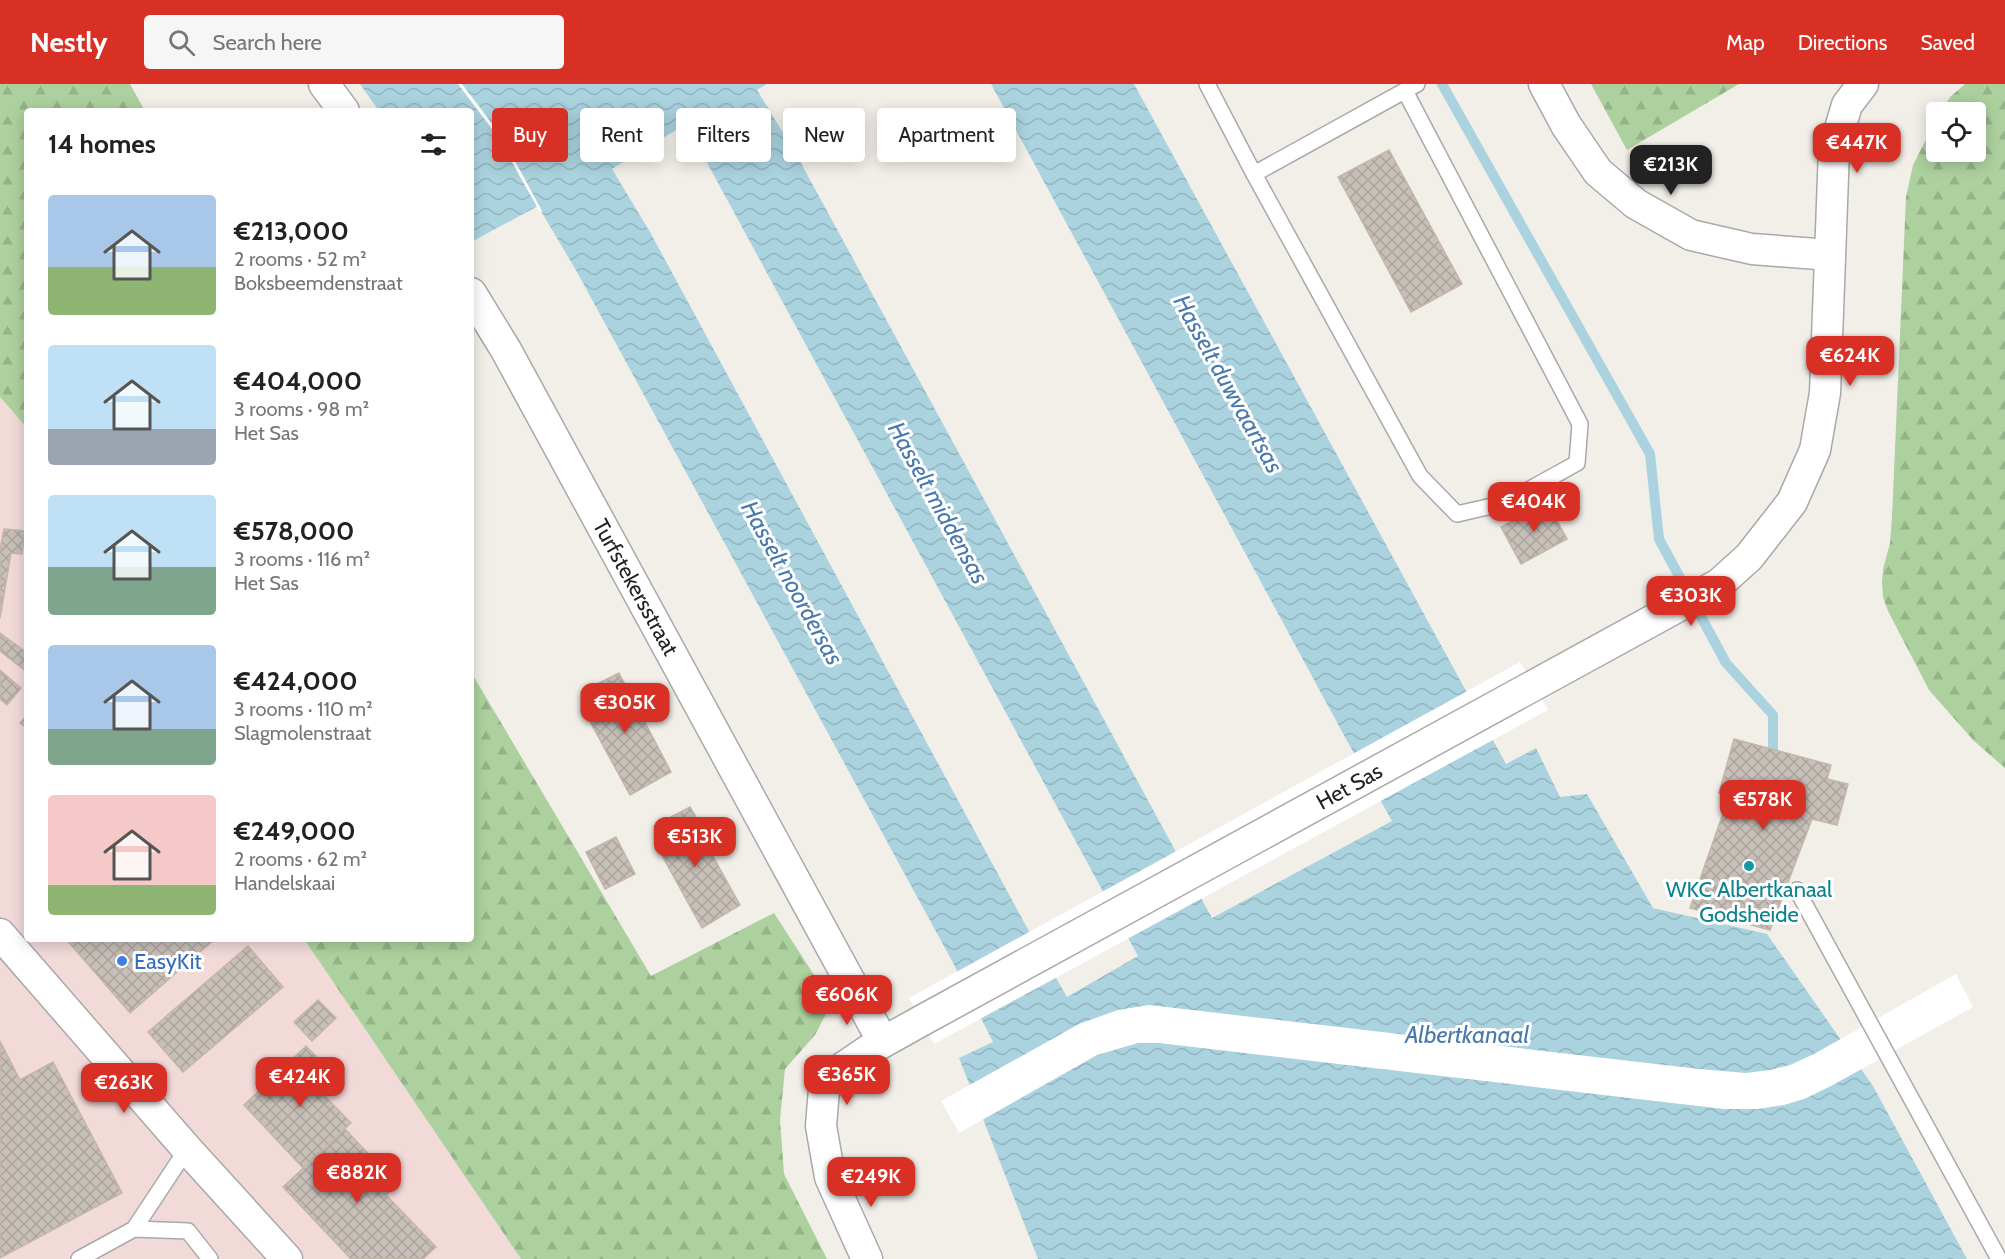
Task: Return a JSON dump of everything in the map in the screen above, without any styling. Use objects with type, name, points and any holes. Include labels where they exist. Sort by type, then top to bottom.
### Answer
[{"type":"street","points":[[324,84],[342,108]]},
{"type":"street","points":[[1544,84],[1566,125],[1598,172],[1636,204],[1691,235],[1752,249],[1830,255]]},
{"type":"street","name":"Het Sas","points":[[867,1259],[830,1177],[821,1126],[824,1089],[841,1069],[921,1021],[1719,584],[1749,557],[1792,502],[1815,450],[1826,393],[1834,149],[1847,105],[1863,84]]},
{"type":"street","name":"Turfstekersstraat","points":[[474,298],[506,350],[883,1042]]},
{"type":"street","points":[[2,941],[287,1259]]},
{"type":"lane","points":[[1207,84],[1254,174],[1420,476],[1457,514],[1505,503],[1577,464],[1580,424],[1411,87],[1254,174]]},
{"type":"lane","points":[[1797,890],[1999,1259]]},
{"type":"lane","points":[[79,1259],[134,1229],[187,1149]]},
{"type":"lane","points":[[134,1229],[188,1231],[210,1259]]},
{"type":"shaded area","points":[[0,397],[24,425],[24,942],[306,942],[521,1259],[0,1259]]},
{"type":"green space","points":[[0,84],[130,84],[143,108],[24,108],[24,425],[0,397]]},
{"type":"green space","points":[[1591,84],[1739,84],[1627,150]]},
{"type":"green space","points":[[1965,84],[2005,84],[2005,768],[1974,741],[1929,690],[1883,597],[1883,569],[1890,543],[1892,517],[1906,197],[1913,165],[1926,140],[1926,162],[1986,162],[1986,102],[1947,102]]},
{"type":"green space","points":[[474,677],[651,976],[774,913],[818,981],[826,1014],[815,1035],[785,1069],[780,1120],[784,1174],[827,1259],[521,1259],[306,942],[474,942]]},
{"type":"water","name":"Albertkanaal","points":[[360,84],[767,84],[757,90],[768,108],[676,108],[676,130],[664,137],[664,108],[580,108],[580,162],[624,162],[612,169],[650,232],[1025,924],[1067,997],[1138,956],[707,162],[771,162],[771,113],[783,133],[783,162],[800,162],[1212,918],[1392,821],[1016,130],[1016,108],[1004,108],[991,84],[1134,84],[1506,764],[1536,748],[1560,797],[1587,794],[1653,908],[1767,934],[1873,1086],[1967,1259],[1038,1259],[959,1058],[993,1042],[952,961],[577,272],[538,206],[474,240],[474,108],[377,108]]},
{"type":"pier","points":[[458,84],[462,84],[492,124],[492,129]]},
{"type":"pier","points":[[512,162],[516,162],[542,211],[540,212]]},
{"type":"pier","points":[[1520,662],[1548,710],[934,1044],[909,998]]},
{"type":"pier","points":[[1956,974],[1973,1007],[1804,1099],[1758,1109],[1724,1109],[1159,1043],[1138,1043],[1097,1055],[959,1133],[941,1101],[1079,1024],[1118,1010],[1149,1005],[1699,1069],[1746,1073],[1770,1070],[1790,1065],[1814,1054]]},
{"type":"building","points":[[1389,150],[1462,284],[1411,312],[1338,177]]},
{"type":"building","points":[[1547,502],[1567,539],[1521,564],[1501,527]]},
{"type":"building","points":[[4,529],[24,531],[22,554],[11,553],[0,618],[0,550]]},
{"type":"building","points":[[0,633],[24,651],[24,670],[0,651]]},
{"type":"building","points":[[0,670],[21,688],[7,705],[0,699]]},
{"type":"building","points":[[619,673],[671,772],[630,795],[587,716],[593,713],[581,692]]},
{"type":"building","name":"WKC Albertkanaal Godsheide","points":[[1734,739],[1831,765],[1827,779],[1848,784],[1837,825],[1812,819],[1770,930],[1690,908],[1729,796],[1719,793]]},
{"type":"building","points":[[690,807],[704,831],[700,833],[740,905],[702,928],[659,850],[666,846],[654,826]]},
{"type":"building","points":[[616,837],[635,874],[605,889],[586,852]]},
{"type":"building","points":[[69,942],[212,942],[130,1013]]},
{"type":"building","points":[[248,946],[283,987],[183,1072],[148,1032]]},
{"type":"building","points":[[318,1000],[336,1018],[312,1041],[294,1022]]},
{"type":"building","points":[[0,1041],[20,1080],[53,1062],[122,1193],[0,1258]]},
{"type":"building","points":[[306,1046],[338,1079],[323,1094],[351,1123],[303,1168],[244,1105]]},
{"type":"building","points":[[345,1129],[397,1184],[386,1195],[436,1247],[423,1259],[351,1259],[283,1187]]},
{"type":"waterway","points":[[1442,84],[1650,454],[1659,539],[1726,663],[1773,715],[1773,749]]},
{"type":"place","name":"WKC Albertkanaal Godsheide","points":[[1749,866]]},
{"type":"place","name":"EasyKit","points":[[122,961]]},
{"type":"water label","name":"Hasselt duwvaartsas","points":[[1228,384]]},
{"type":"water label","name":"Hasselt middensas","points":[[938,503]]},
{"type":"water label","name":"Hasselt noordersas","points":[[792,583]]}]
